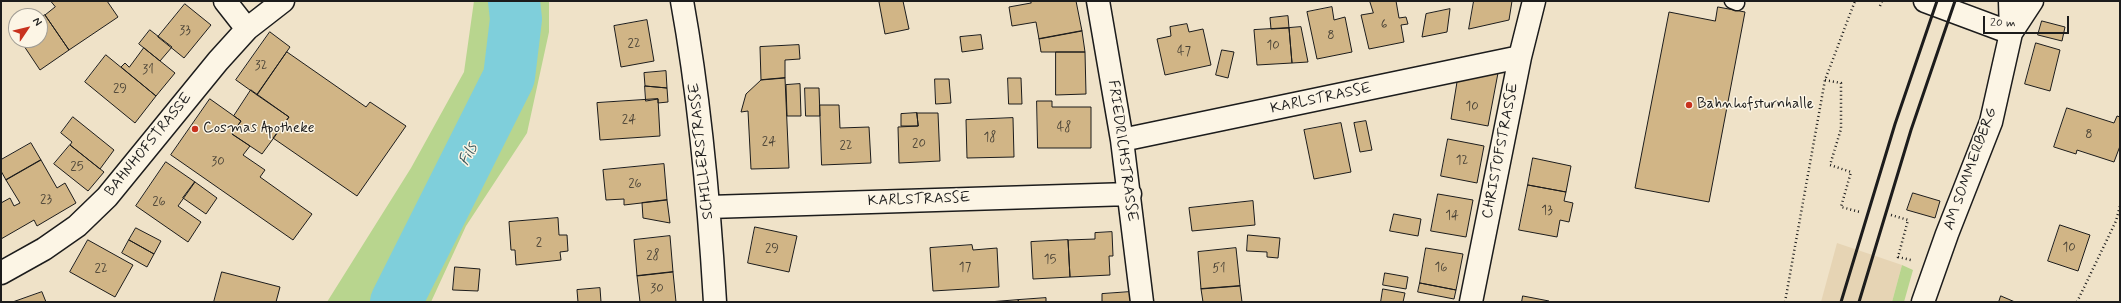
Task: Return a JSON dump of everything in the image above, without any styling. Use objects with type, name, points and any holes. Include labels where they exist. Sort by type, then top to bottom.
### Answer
[{"type":"street","points":[[225,1],[247,29]]},
{"type":"street","name":"BAHNHOFSTRASSE","points":[[1,273],[44,249],[77,226],[107,197],[218,61],[247,29],[283,1]]},
{"type":"street","name":"SCHILLERSTRASSE","points":[[682,1],[690,44],[709,207],[715,302]]},
{"type":"street","name":"FRIEDRICHSTRASSE","points":[[1098,1],[1130,194],[1142,302]]},
{"type":"street","name":"CHRISTOFSTRASSE","points":[[1471,302],[1520,57],[1534,1]]},
{"type":"street","points":[[1925,1],[2011,33]]},
{"type":"street","name":"AM SOMMERBERG","points":[[1923,302],[1947,234],[1991,122],[2011,33],[2010,1]]},
{"type":"street","name":"AM SOMMERBERG","points":[[2011,33],[2032,1]]},
{"type":"street","name":"KARLSTRASSE","points":[[1122,140],[1520,57]]},
{"type":"street","name":"KARLSTRASSE","points":[[709,207],[1130,194]]},
{"type":"path","points":[[1785,302],[1825,80],[1855,1]]},
{"type":"path","points":[[1880,6],[1882,1]]},
{"type":"path","points":[[1825,80],[1841,83],[1841,129],[1830,166],[1851,172],[1841,207],[1860,212]]},
{"type":"path","points":[[2077,302],[2116,222],[2120,206]]},
{"type":"path","points":[[1891,215],[1903,218]]},
{"type":"shaded area","points":[[1837,243],[1902,265],[1892,302],[1821,302]]},
{"type":"green space","points":[[474,1],[549,1],[549,32],[527,133],[466,226],[431,302],[327,302],[411,168],[464,72]]},
{"type":"green space","points":[[1902,265],[1913,270],[1904,302],[1892,302]]},
{"type":"building","points":[[51,1],[107,1],[118,17],[69,50],[48,19],[48,13],[55,7]]},
{"type":"building","points":[[903,1],[909,29],[885,34],[879,2]]},
{"type":"building","points":[[1030,1],[1076,1],[1082,31],[1039,39],[1036,22],[1012,26],[1009,7],[1031,3]]},
{"type":"building","points":[[1370,1],[1396,1],[1399,18],[1406,17],[1408,24],[1401,25],[1404,42],[1369,49],[1361,15],[1373,13]]},
{"type":"building","points":[[1474,1],[1512,1],[1509,20],[1469,29]]},
{"type":"building","points":[[185,4],[211,25],[184,58],[158,37]]},
{"type":"building","points":[[1332,7],[1334,20],[1345,17],[1352,52],[1317,59],[1307,12]]},
{"type":"building","name":"Bahnhofsturnhalle","points":[[1718,7],[1745,12],[1709,202],[1635,188],[1669,12],[1715,21]]},
{"type":"building","points":[[1450,9],[1447,32],[1422,37],[1426,14]]},
{"type":"building","points":[[1288,16],[1289,28],[1271,29],[1270,18]]},
{"type":"building","points":[[48,19],[69,50],[40,70],[25,48],[48,48]]},
{"type":"building","points":[[647,20],[654,61],[621,67],[614,26]]},
{"type":"building","points":[[2042,21],[2065,27],[2062,41],[2038,35]]},
{"type":"building","points":[[1187,24],[1189,32],[1203,29],[1211,65],[1165,75],[1157,39],[1171,36],[1170,27]]},
{"type":"building","points":[[1301,27],[1308,62],[1292,63],[1289,28]]},
{"type":"building","points":[[1289,28],[1292,63],[1257,65],[1254,30]]},
{"type":"building","points":[[150,30],[172,47],[160,61],[139,44]]},
{"type":"building","points":[[1082,31],[1085,52],[1041,52],[1039,39]]},
{"type":"building","points":[[270,32],[290,47],[257,95],[236,80]]},
{"type":"building","points":[[981,35],[983,49],[962,52],[960,37]]},
{"type":"building","points":[[2036,43],[2060,50],[2050,91],[2025,84]]},
{"type":"building","points":[[799,45],[800,59],[785,60],[785,78],[761,80],[760,47]]},
{"type":"building","points":[[144,48],[175,73],[156,96],[121,67],[125,63],[129,67]]},
{"type":"building","points":[[1222,50],[1234,52],[1228,78],[1216,75]]},
{"type":"building","points":[[287,52],[366,107],[370,102],[406,126],[357,196],[273,138],[289,117],[257,95]]},
{"type":"building","points":[[1056,52],[1085,52],[1086,94],[1056,95]]},
{"type":"building","points":[[106,55],[156,96],[135,123],[85,82]]},
{"type":"building","points":[[666,71],[667,88],[645,86],[644,73]]},
{"type":"building","points":[[1498,73],[1488,126],[1451,119],[1457,82]]},
{"type":"building","points":[[785,78],[789,168],[751,169],[748,111],[741,112],[746,94],[761,80]]},
{"type":"building","points":[[1008,78],[1021,78],[1022,104],[1009,104]]},
{"type":"building","points":[[935,79],[949,79],[951,103],[936,104]]},
{"type":"building","points":[[800,84],[801,116],[787,116],[786,85]]},
{"type":"building","points":[[645,86],[667,88],[668,102],[658,103],[658,99],[646,101]]},
{"type":"building","points":[[805,88],[819,88],[820,116],[806,116]]},
{"type":"building","points":[[251,90],[289,117],[262,154],[232,134],[241,121],[234,116]]},
{"type":"building","points":[[210,99],[241,121],[232,134],[250,146],[243,155],[265,170],[260,177],[312,214],[293,240],[171,155]]},
{"type":"building","points":[[658,99],[660,136],[600,140],[597,103]]},
{"type":"building","points":[[1037,101],[1052,101],[1052,107],[1091,107],[1091,148],[1038,148]]},
{"type":"building","points":[[820,105],[839,105],[840,128],[869,127],[871,163],[822,165]]},
{"type":"building","points":[[2067,108],[2114,123],[2117,116],[2120,117],[2120,146],[2114,162],[2077,150],[2076,154],[2054,147]]},
{"type":"building","points":[[917,113],[918,126],[901,126],[901,114]]},
{"type":"building","points":[[917,113],[938,113],[940,161],[899,163],[898,127],[918,126]]},
{"type":"building","points":[[73,117],[114,150],[100,169],[70,145],[72,142],[61,133]]},
{"type":"building","points":[[1013,118],[1014,157],[967,158],[966,120]]},
{"type":"building","points":[[1366,121],[1372,150],[1360,152],[1354,123]]},
{"type":"building","points":[[1341,123],[1351,172],[1314,179],[1304,130]]},
{"type":"building","points":[[1448,139],[1484,146],[1477,183],[1441,176]]},
{"type":"building","points":[[31,143],[41,160],[6,180],[1,171],[1,160]]},
{"type":"building","points":[[70,145],[104,172],[88,191],[54,164]]},
{"type":"building","points":[[1533,158],[1571,166],[1566,192],[1528,185]]},
{"type":"building","points":[[41,160],[57,188],[65,183],[76,203],[37,226],[34,220],[1,239],[1,203],[10,198],[14,206],[20,203],[6,180]]},
{"type":"building","points":[[166,162],[195,182],[178,206],[201,222],[188,242],[136,206]]},
{"type":"building","points":[[664,164],[667,200],[624,205],[624,199],[606,200],[603,170]]},
{"type":"building","points":[[195,182],[217,198],[206,214],[183,198]]},
{"type":"building","points":[[1528,185],[1566,192],[1564,201],[1573,203],[1569,222],[1560,220],[1557,237],[1519,230]]},
{"type":"building","points":[[1913,193],[1940,201],[1935,218],[1907,210]]},
{"type":"building","points":[[1438,194],[1473,200],[1466,237],[1431,231]]},
{"type":"building","points":[[667,200],[670,223],[643,218],[642,203]]},
{"type":"building","points":[[1253,201],[1255,225],[1192,231],[1189,208]]},
{"type":"building","points":[[1394,214],[1421,219],[1418,236],[1390,231]]},
{"type":"building","points":[[558,218],[559,235],[567,235],[568,251],[560,252],[561,260],[516,265],[515,250],[511,250],[509,222]]},
{"type":"building","points":[[2060,225],[2090,235],[2078,271],[2048,261]]},
{"type":"building","points":[[755,227],[797,236],[789,272],[748,263]]},
{"type":"building","points":[[136,228],[161,241],[154,254],[129,240]]},
{"type":"building","points":[[1112,232],[1113,256],[1109,256],[1110,275],[1070,277],[1068,240],[1095,239],[1095,233]]},
{"type":"building","points":[[1248,235],[1280,238],[1278,258],[1267,257],[1267,252],[1247,251]]},
{"type":"building","points":[[670,236],[673,272],[637,276],[634,240]]},
{"type":"building","points":[[88,240],[133,265],[115,297],[70,272]]},
{"type":"building","points":[[129,240],[154,254],[147,267],[122,253]]},
{"type":"building","points":[[1068,240],[1070,277],[1033,279],[1031,242]]},
{"type":"building","points":[[972,245],[973,250],[997,248],[999,287],[933,291],[930,248]]},
{"type":"building","points":[[1236,248],[1240,286],[1201,289],[1198,252]]},
{"type":"building","points":[[1426,248],[1463,254],[1456,290],[1420,283]]},
{"type":"building","points":[[455,267],[480,269],[478,291],[453,290]]},
{"type":"building","points":[[222,272],[280,287],[276,302],[214,302]]},
{"type":"building","points":[[673,272],[676,302],[640,302],[637,276]]},
{"type":"building","points":[[1385,273],[1408,277],[1406,289],[1383,285]]},
{"type":"building","points":[[1420,283],[1456,290],[1454,299],[1418,292]]},
{"type":"building","points":[[1240,286],[1242,302],[1203,302],[1201,289]]},
{"type":"building","points":[[600,288],[601,302],[578,302],[577,290]]},
{"type":"building","points":[[1383,289],[1405,293],[1403,302],[1381,302]]},
{"type":"building","points":[[42,292],[46,302],[13,302]]},
{"type":"building","points":[[1130,292],[1131,302],[1102,302],[1102,294]]},
{"type":"building","points":[[1523,296],[1549,301],[1549,302],[1522,302]]},
{"type":"building","points":[[2001,296],[2015,302],[1999,302]]},
{"type":"building","points":[[1046,298],[1046,302],[1019,302],[1018,300]]},
{"type":"building","points":[[1018,300],[1019,302],[989,302]]},
{"type":"waterway","name":"Fils","points":[[396,302],[509,77],[516,19],[514,1]]},
{"type":"railway","points":[[1841,302],[1895,124],[1937,1]]},
{"type":"railway","points":[[1859,302],[1911,130],[1955,1]]},
{"type":"place","name":"Bahnhofsturnhalle","points":[[1689,105]]},
{"type":"place","name":"Cosmas Apotheke","points":[[195,129]]}]
